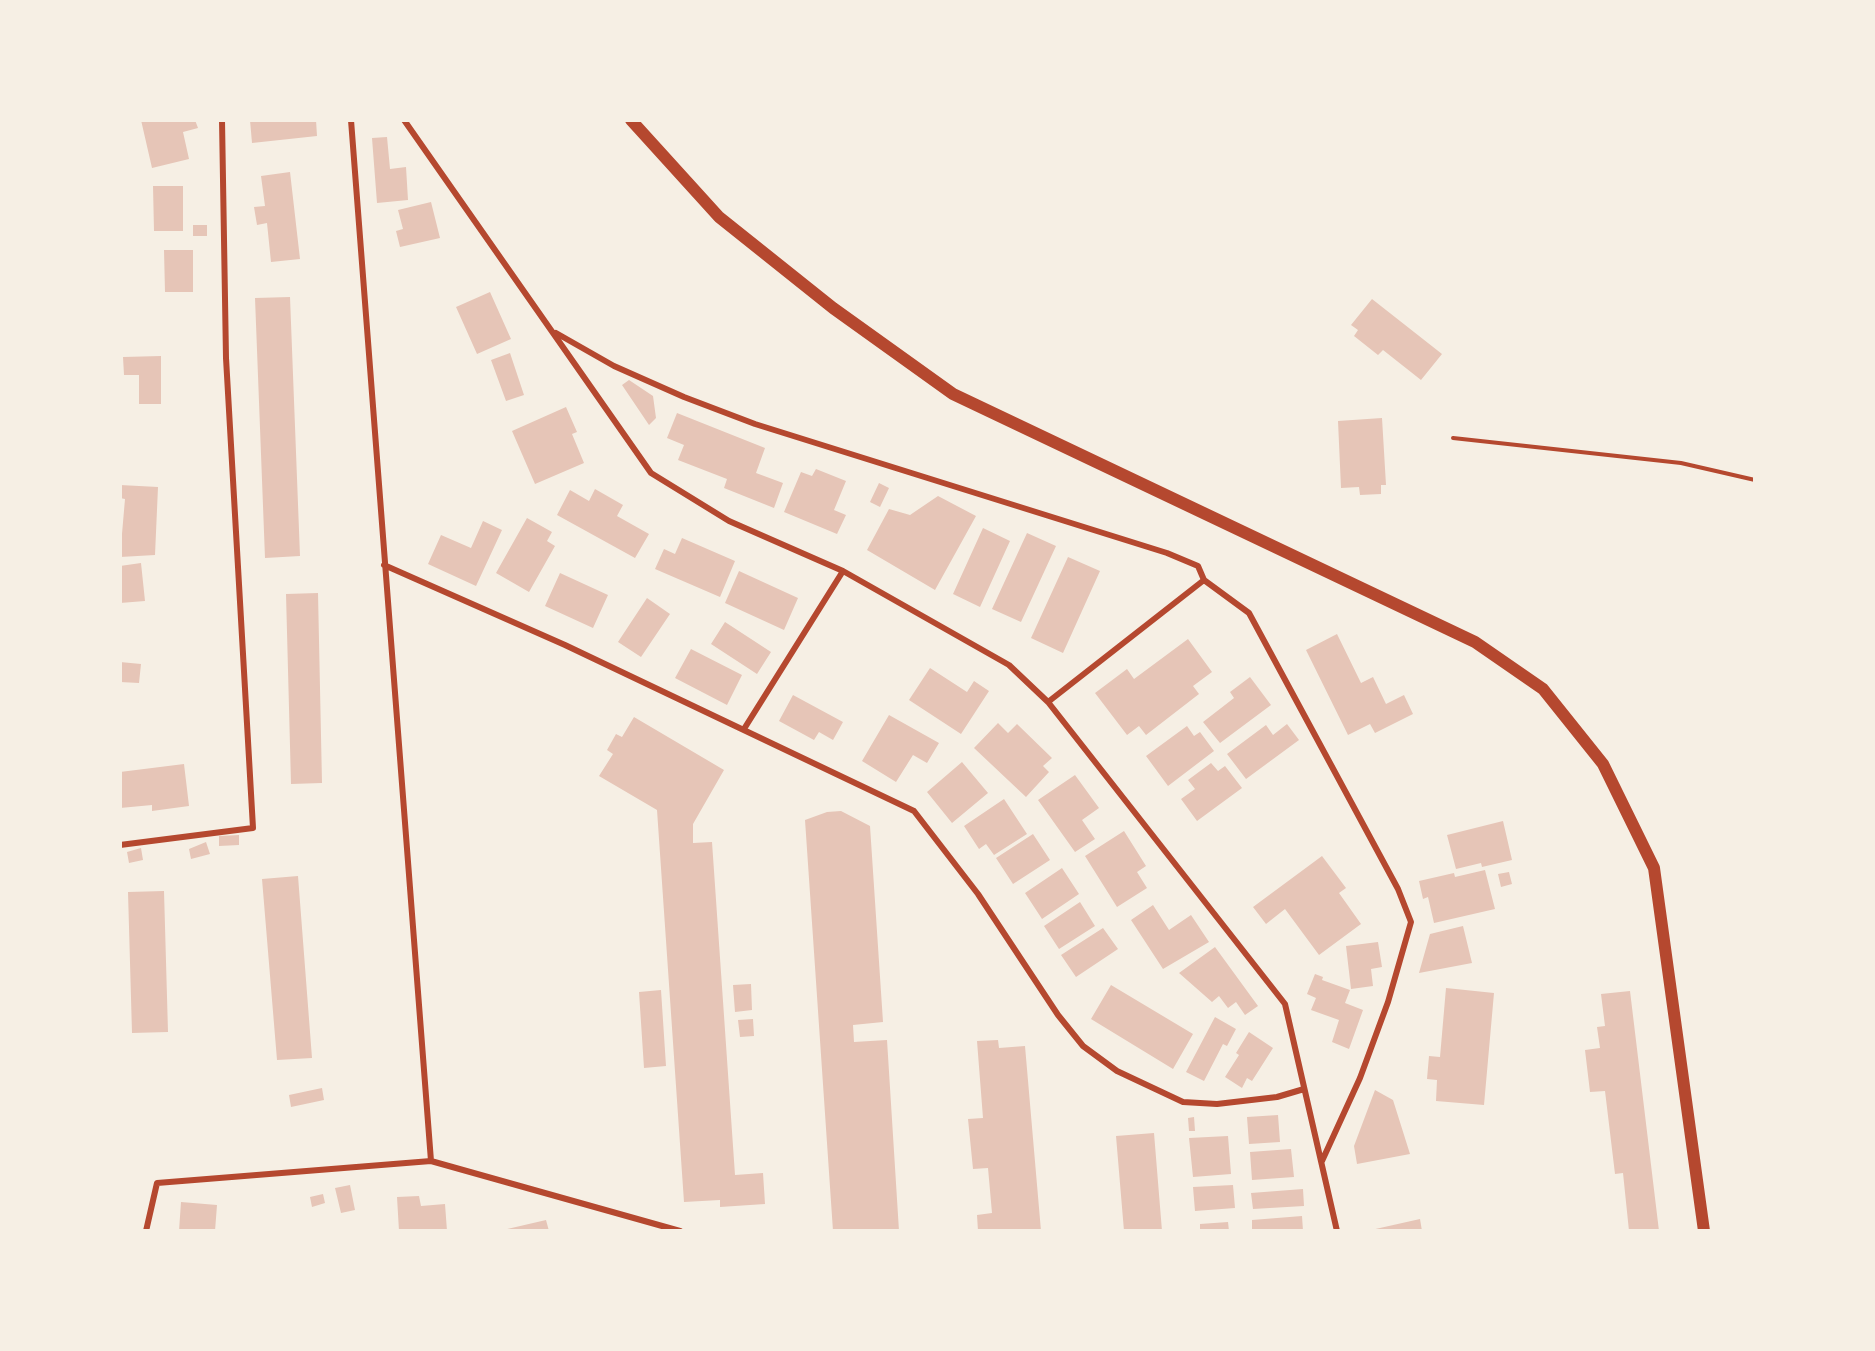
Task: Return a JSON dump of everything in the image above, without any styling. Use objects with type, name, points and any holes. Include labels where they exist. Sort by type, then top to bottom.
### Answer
[{"type":"main road","points":[[631,120],[720,217],[834,308],[953,394],[1475,642],[1543,689],[1603,764],[1654,868],[1704,1231]]},
{"type":"street","points":[[120,845],[253,828],[226,358],[222,120]]},
{"type":"street","points":[[351,120],[431,1161]]},
{"type":"street","points":[[404,120],[651,472],[729,521],[843,571],[1010,665],[1048,702],[1285,1004],[1337,1231]]},
{"type":"street","points":[[552,331],[614,366],[684,397],[777,431],[1167,553],[1198,566],[1204,580],[1249,613],[1398,889],[1411,922],[1388,1002],[1364,1068],[1322,1161]]},
{"type":"street","points":[[384,565],[565,645],[914,811],[978,894],[1058,1015],[1083,1046],[1117,1071],[1184,1102],[1217,1104],[1277,1097],[1304,1089]]},
{"type":"street","points":[[744,729],[843,571]]},
{"type":"street","points":[[1048,702],[1204,580]]},
{"type":"street","points":[[146,1231],[157,1183],[431,1161],[680,1231]]},
{"type":"path","points":[[1453,438],[1681,464],[1755,480]]},
{"type":"building","points":[[141,120],[195,120],[198,128],[183,132],[189,159],[152,168]]},
{"type":"building","points":[[250,120],[316,120],[317,136],[252,143]]},
{"type":"building","points":[[387,137],[390,169],[406,167],[408,200],[377,203],[372,138]]},
{"type":"building","points":[[290,172],[300,259],[271,262],[267,223],[257,225],[254,207],[265,206],[261,176]]},
{"type":"building","points":[[153,186],[183,186],[183,231],[154,231]]},
{"type":"building","points":[[431,202],[440,238],[400,247],[396,231],[403,229],[398,210]]},
{"type":"building","points":[[193,225],[207,225],[207,236],[193,236]]},
{"type":"building","points":[[164,250],[193,250],[193,292],[165,292]]},
{"type":"building","points":[[490,292],[511,339],[477,354],[456,307]]},
{"type":"building","points":[[290,297],[300,556],[265,558],[255,298]]},
{"type":"building","points":[[1372,299],[1442,354],[1421,380],[1383,350],[1378,355],[1354,336],[1358,330],[1351,325]]},
{"type":"building","points":[[510,353],[524,395],[506,401],[491,360]]},
{"type":"building","points":[[161,356],[161,404],[139,404],[139,375],[124,375],[123,357]]},
{"type":"building","points":[[629,380],[653,396],[656,418],[649,425],[622,385]]},
{"type":"building","points":[[566,407],[577,432],[572,434],[584,463],[535,484],[512,431]]},
{"type":"building","points":[[677,413],[765,448],[756,473],[783,483],[774,508],[724,488],[727,479],[678,460],[684,445],[667,438]]},
{"type":"building","points":[[1382,418],[1386,485],[1381,485],[1381,494],[1360,495],[1359,487],[1341,488],[1338,421]]},
{"type":"building","points":[[816,469],[846,481],[834,510],[846,515],[837,534],[784,512],[801,472],[812,476]]},
{"type":"building","points":[[879,483],[889,488],[880,507],[870,502]]},
{"type":"building","points":[[120,485],[158,487],[155,555],[120,557],[125,499],[120,498]]},
{"type":"building","points":[[595,489],[623,505],[617,516],[649,534],[635,558],[557,515],[570,490],[589,501]]},
{"type":"building","points":[[938,496],[976,516],[935,590],[867,550],[889,509],[910,515]]},
{"type":"building","points":[[527,518],[552,532],[547,541],[555,546],[529,592],[496,573]]},
{"type":"building","points":[[483,521],[502,530],[476,586],[428,564],[441,535],[471,548]]},
{"type":"building","points":[[983,528],[1010,541],[980,607],[953,594]]},
{"type":"building","points":[[1027,533],[1056,546],[1021,622],[992,609]]},
{"type":"building","points":[[682,538],[735,561],[720,597],[655,569],[664,549],[675,554]]},
{"type":"building","points":[[1068,557],[1100,571],[1063,653],[1031,638]]},
{"type":"building","points":[[141,563],[145,601],[120,603],[120,566]]},
{"type":"building","points":[[739,571],[798,598],[784,630],[725,603]]},
{"type":"building","points":[[560,573],[608,595],[593,628],[545,606]]},
{"type":"building","points":[[318,593],[322,783],[291,784],[286,594]]},
{"type":"building","points":[[647,598],[670,614],[641,657],[618,642]]},
{"type":"building","points":[[725,622],[771,652],[757,674],[711,644]]},
{"type":"building","points":[[1337,634],[1361,683],[1373,677],[1386,704],[1404,695],[1413,714],[1375,733],[1370,724],[1348,735],[1306,650]]},
{"type":"building","points":[[1188,639],[1212,672],[1193,686],[1199,694],[1146,735],[1139,726],[1127,735],[1095,693],[1127,669],[1134,679]]},
{"type":"building","points":[[691,649],[742,675],[727,705],[675,678]]},
{"type":"building","points":[[120,662],[141,664],[139,683],[120,682]]},
{"type":"building","points":[[930,668],[967,692],[974,681],[989,691],[961,734],[909,700]]},
{"type":"building","points":[[1250,677],[1271,705],[1220,743],[1203,722],[1234,698],[1230,692]]},
{"type":"building","points":[[793,695],[843,722],[833,740],[819,732],[814,740],[779,721]]},
{"type":"building","points":[[889,715],[939,743],[927,763],[913,755],[896,782],[862,761]]},
{"type":"building","points":[[634,717],[724,770],[693,824],[693,843],[712,842],[735,1175],[763,1173],[765,1204],[720,1207],[720,1200],[684,1202],[657,810],[599,776],[613,754],[607,750],[616,734],[622,737]]},
{"type":"building","points":[[998,723],[1008,733],[1017,724],[1052,758],[1043,766],[1049,772],[1026,797],[974,748]]},
{"type":"building","points":[[1287,724],[1299,740],[1246,779],[1227,754],[1266,725],[1273,735]]},
{"type":"building","points":[[1187,726],[1194,736],[1200,732],[1214,751],[1168,786],[1146,756]]},
{"type":"building","points":[[962,762],[988,793],[952,823],[927,792]]},
{"type":"building","points":[[1211,763],[1218,771],[1225,766],[1242,788],[1197,821],[1181,799],[1195,789],[1188,780]]},
{"type":"building","points":[[184,764],[189,806],[152,811],[152,805],[120,808],[120,772]]},
{"type":"building","points":[[1075,775],[1099,808],[1082,820],[1095,839],[1075,852],[1038,800]]},
{"type":"building","points":[[1004,799],[1027,834],[994,855],[986,844],[979,849],[964,826]]},
{"type":"building","points":[[841,811],[870,826],[883,1022],[853,1025],[854,1042],[887,1040],[899,1231],[833,1231],[805,820],[827,812]]},
{"type":"building","points":[[1503,821],[1512,860],[1482,867],[1481,863],[1456,869],[1447,835]]},
{"type":"building","points":[[1124,831],[1146,866],[1137,872],[1147,888],[1117,907],[1085,856]]},
{"type":"building","points":[[1033,834],[1050,860],[1013,884],[996,858]]},
{"type":"building","points":[[239,835],[239,845],[219,846],[219,836]]},
{"type":"building","points":[[206,842],[210,854],[191,859],[189,849]]},
{"type":"building","points":[[141,848],[143,860],[129,863],[127,852]]},
{"type":"building","points":[[1322,856],[1346,888],[1339,893],[1361,924],[1319,955],[1285,909],[1266,924],[1253,907]]},
{"type":"building","points":[[1062,868],[1079,894],[1042,919],[1025,893]]},
{"type":"building","points":[[1485,870],[1495,909],[1434,923],[1428,897],[1423,899],[1419,881],[1454,873],[1455,877]]},
{"type":"building","points":[[1509,872],[1512,884],[1501,887],[1498,874]]},
{"type":"building","points":[[298,876],[312,1058],[277,1060],[262,879]]},
{"type":"building","points":[[164,891],[168,1032],[132,1033],[128,892]]},
{"type":"building","points":[[1080,902],[1095,926],[1059,949],[1044,926]]},
{"type":"building","points":[[1153,905],[1169,930],[1191,915],[1209,942],[1163,969],[1131,920]]},
{"type":"building","points":[[1463,926],[1472,963],[1419,973],[1430,934]]},
{"type":"building","points":[[1103,928],[1118,949],[1076,977],[1061,955]]},
{"type":"building","points":[[1378,942],[1382,967],[1371,969],[1373,986],[1351,989],[1346,946]]},
{"type":"building","points":[[1215,947],[1258,1006],[1245,1015],[1236,1002],[1228,1008],[1219,996],[1212,1002],[1179,973]]},
{"type":"building","points":[[1315,974],[1323,977],[1322,980],[1350,990],[1345,1003],[1363,1010],[1349,1049],[1332,1042],[1339,1020],[1311,1010],[1316,998],[1307,994]]},
{"type":"building","points":[[751,984],[752,1010],[735,1012],[733,985]]},
{"type":"building","points":[[1111,985],[1193,1034],[1173,1069],[1091,1019]]},
{"type":"building","points":[[1446,988],[1494,993],[1484,1105],[1436,1101],[1437,1080],[1427,1079],[1429,1056],[1440,1057]]},
{"type":"building","points":[[661,990],[666,1066],[644,1068],[639,992]]},
{"type":"building","points":[[1630,991],[1659,1231],[1629,1231],[1623,1173],[1615,1174],[1605,1091],[1590,1092],[1585,1050],[1600,1048],[1597,1027],[1605,1026],[1601,994]]},
{"type":"building","points":[[1215,1017],[1236,1029],[1227,1046],[1223,1044],[1204,1081],[1186,1072]]},
{"type":"building","points":[[753,1019],[754,1036],[740,1037],[738,1020]]},
{"type":"building","points":[[1249,1032],[1273,1048],[1252,1081],[1247,1078],[1242,1088],[1225,1077],[1239,1055],[1236,1053]]},
{"type":"building","points":[[998,1040],[999,1048],[1025,1046],[1041,1231],[978,1231],[977,1215],[992,1213],[988,1168],[973,1169],[968,1119],[983,1118],[977,1041]]},
{"type":"building","points":[[322,1088],[324,1100],[291,1107],[289,1095]]},
{"type":"building","points":[[1375,1090],[1393,1100],[1410,1154],[1357,1164],[1354,1146]]},
{"type":"building","points":[[1278,1115],[1280,1142],[1249,1144],[1247,1117]]},
{"type":"building","points":[[1194,1117],[1195,1131],[1189,1131],[1188,1118]]},
{"type":"building","points":[[1154,1133],[1162,1231],[1124,1231],[1116,1136]]},
{"type":"building","points":[[1228,1136],[1231,1174],[1193,1177],[1189,1138]]},
{"type":"building","points":[[1291,1149],[1294,1177],[1252,1180],[1250,1152]]},
{"type":"building","points":[[350,1185],[355,1210],[341,1213],[335,1188]]},
{"type":"building","points":[[1233,1185],[1235,1208],[1195,1211],[1193,1187]]},
{"type":"building","points":[[1303,1189],[1304,1206],[1253,1209],[1251,1193]]},
{"type":"building","points":[[323,1194],[325,1203],[312,1207],[310,1197]]},
{"type":"building","points":[[419,1196],[421,1206],[445,1204],[447,1231],[399,1231],[397,1197]]},
{"type":"building","points":[[181,1202],[217,1205],[215,1231],[179,1231]]},
{"type":"building","points":[[1302,1216],[1303,1231],[1252,1231],[1252,1220]]},
{"type":"building","points":[[1420,1219],[1422,1231],[1371,1231],[1371,1230]]},
{"type":"building","points":[[546,1220],[549,1231],[503,1230]]},
{"type":"building","points":[[1228,1222],[1229,1231],[1200,1231],[1200,1224]]}]
